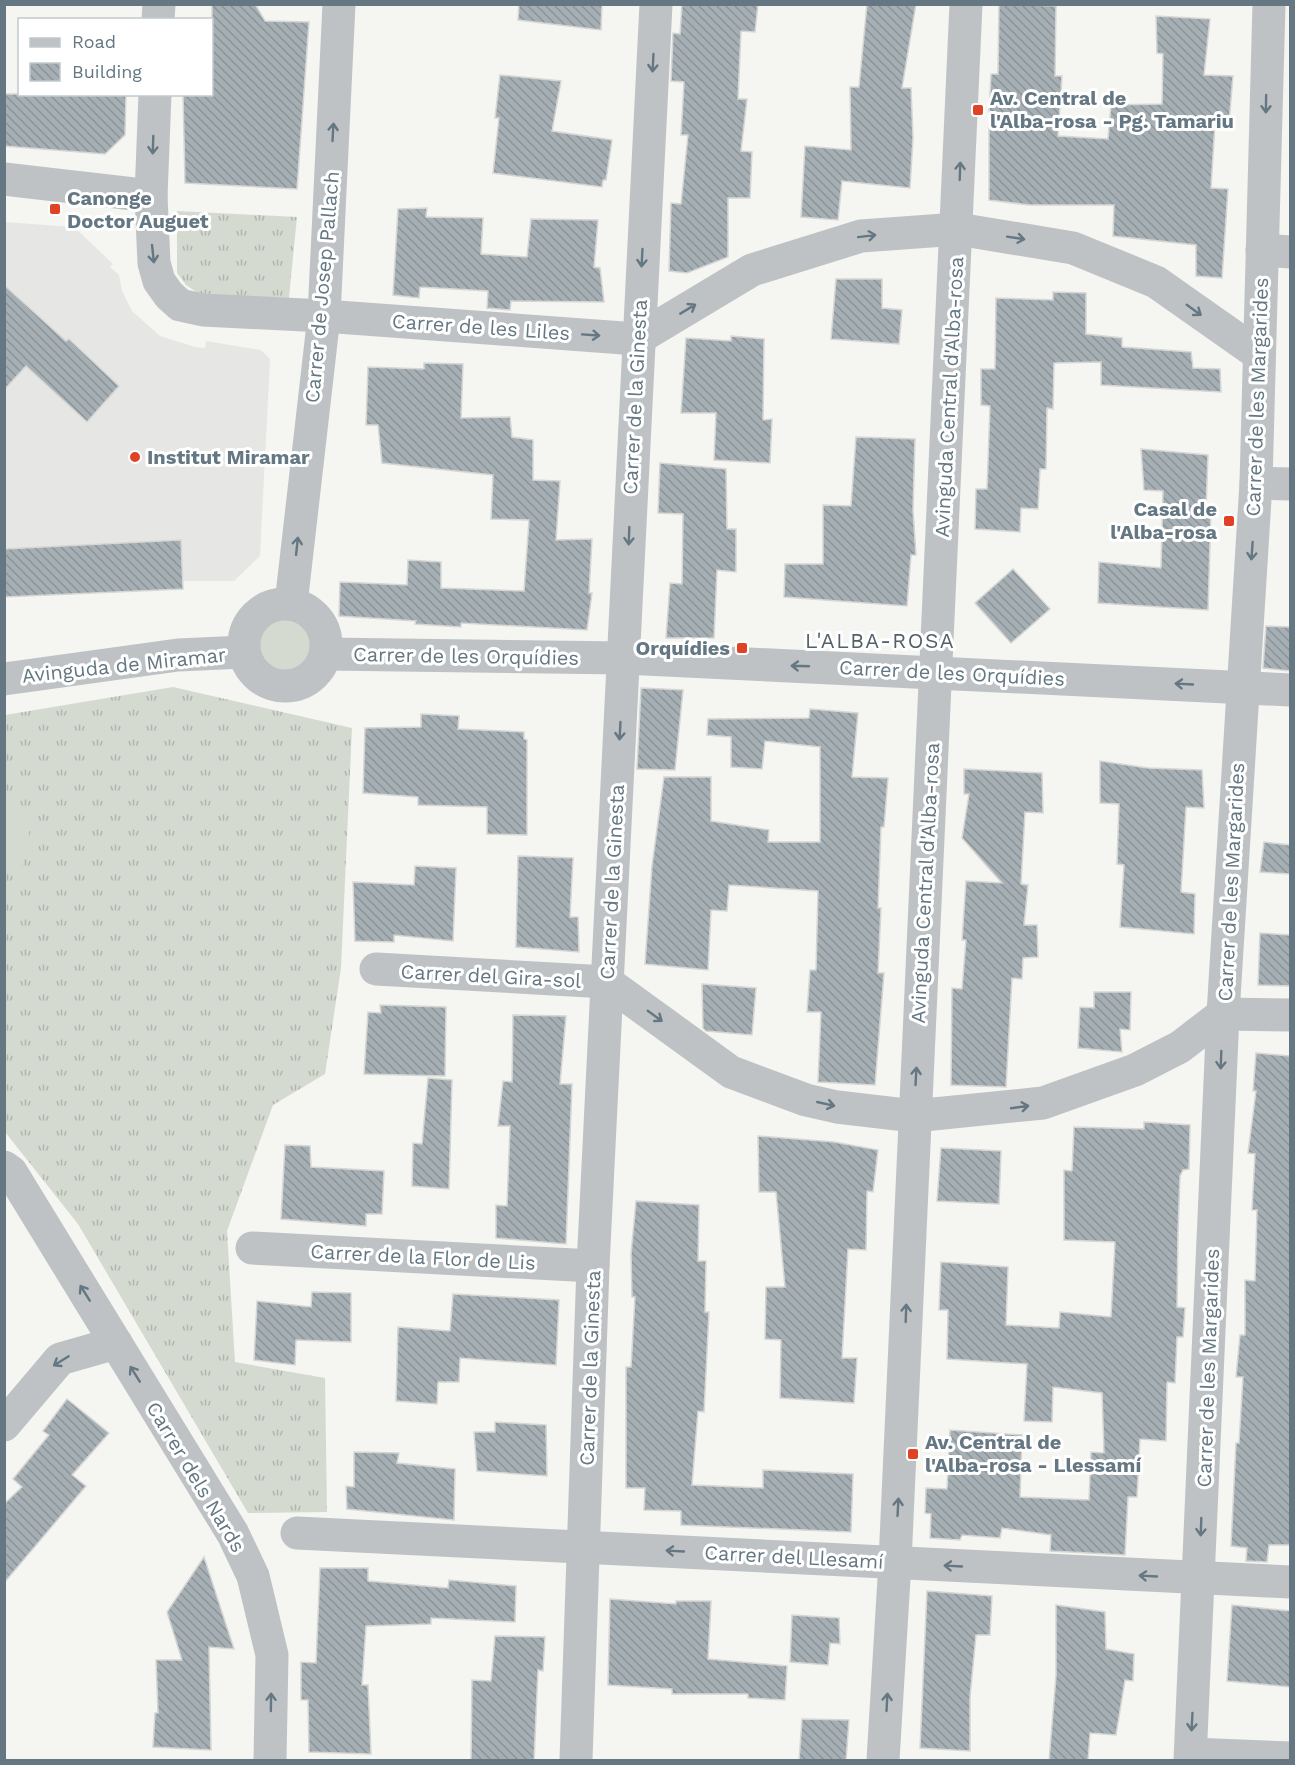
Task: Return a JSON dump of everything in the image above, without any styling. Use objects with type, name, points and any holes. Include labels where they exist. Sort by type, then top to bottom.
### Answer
[{"type":"street","name":"Carrer de Josep Pallach","points":[[291,604],[324,316],[339,4]]},
{"type":"street","name":"Carrer de la Ginesta","points":[[576,1761],[593,1266],[656,4]]},
{"type":"street","name":"Avinguda Central d'Alba-rosa","points":[[883,1761],[895,1562],[935,671],[958,229],[966,4]]},
{"type":"street","name":"Carrer de les Margarides","points":[[1190,1757],[1223,1014],[1256,483],[1257,353],[1276,251],[1279,46],[1269,4]]},
{"type":"street","name":"Carrer de les Liles","points":[[155,96],[151,196],[154,263],[164,288],[180,305],[202,310],[324,316],[638,339]]},
{"type":"street","points":[[4,179],[151,196]]},
{"type":"street","points":[[638,339],[752,270],[861,236],[958,229],[1073,248],[1156,282],[1257,353]]},
{"type":"street","points":[[1256,483],[1290,484]]},
{"type":"street","points":[[291,604],[309,612],[322,627],[326,654],[321,667],[311,678],[298,685],[284,687],[270,685],[248,666],[244,652],[245,633],[255,616],[271,606],[291,604]]},
{"type":"street","name":"Avinguda de Miramar","points":[[4,679],[178,655],[244,652]]},
{"type":"street","name":"Carrer de les Orquídies","points":[[326,654],[624,658],[935,671],[1290,690]]},
{"type":"street","name":"Carrer del Gira-sol","points":[[376,969],[607,982]]},
{"type":"street","points":[[607,982],[731,1072],[827,1104],[914,1116],[1043,1103],[1135,1070],[1180,1047],[1223,1014],[1290,1015]]},
{"type":"street","name":"Carrer dels Nards","points":[[4,1167],[11,1172],[233,1534],[253,1576],[272,1655],[270,1761]]},
{"type":"street","name":"Carrer de la Flor de Lis","points":[[252,1248],[593,1266]]},
{"type":"street","points":[[4,1425],[60,1359],[116,1343]]},
{"type":"street","name":"Carrer del Llesamí","points":[[297,1533],[1290,1582]]},
{"type":"street","points":[[1190,1757],[1290,1758]]},
{"type":"shaded area","name":"Institut Miramar","points":[[4,222],[74,227],[113,264],[110,267],[119,275],[122,291],[132,311],[160,336],[195,347],[205,348],[206,341],[261,350],[270,359],[260,556],[234,581],[183,581],[183,589],[5,597]]},
{"type":"green space","points":[[177,211],[297,217],[288,307],[211,302],[186,285],[177,273]]},
{"type":"green space","points":[[283,616],[294,618],[303,624],[309,633],[311,644],[309,655],[303,664],[294,670],[283,672],[272,670],[263,664],[257,655],[255,644],[257,633],[263,624],[272,618]]},
{"type":"green space","points":[[173,687],[352,728],[341,968],[325,1074],[273,1105],[227,1231],[235,1362],[325,1378],[327,1512],[248,1513],[78,1224],[5,1132],[5,715]]},
{"type":"green space","points":[[34,807],[23,865],[5,869],[5,808]]},
{"type":"building","points":[[212,4],[255,4],[265,21],[309,22],[297,189],[185,183],[183,96],[213,96]]},
{"type":"building","points":[[519,4],[602,4],[601,30],[518,20]]},
{"type":"building","points":[[682,4],[758,4],[755,32],[741,31],[738,99],[747,99],[741,151],[752,152],[750,198],[728,198],[728,257],[687,273],[669,271],[671,203],[681,204],[688,135],[681,135],[684,82],[671,81],[673,33],[680,34]]},
{"type":"building","points":[[867,4],[916,4],[902,88],[911,88],[913,138],[910,188],[842,181],[838,220],[801,217],[805,146],[851,150],[850,87],[859,87]]},
{"type":"building","points":[[999,4],[1056,6],[1055,76],[1062,76],[1058,136],[1108,139],[1111,105],[1162,104],[1163,54],[1157,53],[1156,16],[1210,19],[1204,75],[1233,76],[1229,123],[1215,123],[1211,188],[1228,189],[1222,278],[1196,276],[1196,245],[1113,236],[1114,205],[1029,205],[989,200],[989,113],[991,74],[998,74]]},
{"type":"building","points":[[500,75],[561,81],[552,131],[612,140],[606,180],[603,180],[602,187],[493,173],[499,118],[495,118]]},
{"type":"building","points":[[4,94],[126,96],[125,135],[105,154],[4,146]]},
{"type":"building","points":[[427,208],[426,217],[483,218],[481,254],[527,257],[531,219],[598,220],[594,267],[600,268],[604,302],[511,301],[510,310],[487,308],[488,291],[420,287],[419,298],[393,295],[398,209]]},
{"type":"building","points":[[836,279],[882,279],[882,308],[902,310],[899,344],[831,339]]},
{"type":"building","points":[[4,285],[66,341],[69,339],[119,386],[87,422],[26,366],[4,390]]},
{"type":"building","points":[[1053,292],[1086,293],[1086,334],[1122,338],[1122,347],[1191,352],[1193,368],[1220,369],[1221,392],[1101,385],[1101,362],[1054,363],[1053,409],[1047,408],[1046,469],[1040,469],[1038,509],[1021,508],[1020,532],[975,529],[976,489],[987,489],[990,406],[981,405],[981,369],[995,369],[996,298],[1053,300]]},
{"type":"building","points":[[731,336],[764,339],[763,420],[772,419],[770,463],[714,460],[716,413],[681,413],[686,338],[731,341]]},
{"type":"building","points":[[424,363],[463,364],[461,418],[510,417],[512,437],[533,440],[533,480],[560,481],[556,540],[592,539],[589,593],[592,593],[587,630],[461,623],[461,627],[415,624],[416,621],[339,616],[340,582],[407,585],[408,560],[441,562],[441,588],[524,591],[529,520],[491,519],[493,475],[382,463],[378,425],[366,425],[368,367],[424,369]]},
{"type":"building","points":[[856,437],[915,439],[913,510],[916,555],[911,555],[907,606],[784,597],[785,564],[823,564],[823,505],[851,506]]},
{"type":"building","points":[[1141,449],[1208,455],[1206,510],[1211,510],[1208,610],[1098,603],[1099,562],[1161,568],[1163,491],[1144,490]]},
{"type":"building","points":[[660,463],[726,469],[727,529],[736,529],[736,572],[717,570],[714,638],[666,638],[670,583],[682,584],[683,514],[658,513]]},
{"type":"building","points":[[181,540],[183,589],[4,597],[4,549]]},
{"type":"building","points":[[1013,569],[1050,609],[1011,643],[975,603]]},
{"type":"building","points":[[1266,626],[1290,627],[1290,671],[1263,668]]},
{"type":"building","points":[[641,688],[683,690],[675,770],[637,769]]},
{"type":"building","points":[[810,709],[858,713],[852,777],[888,778],[884,827],[881,827],[878,973],[884,973],[875,1085],[818,1082],[821,1012],[807,1012],[810,970],[816,970],[818,891],[729,885],[727,911],[711,910],[708,970],[645,964],[652,866],[664,777],[711,777],[711,821],[769,830],[768,842],[820,842],[820,747],[765,741],[762,769],[731,767],[731,737],[707,735],[708,719],[809,718]]},
{"type":"building","points":[[421,714],[459,716],[458,729],[524,732],[524,739],[527,740],[527,835],[487,834],[487,807],[418,805],[418,797],[363,793],[365,728],[421,727]]},
{"type":"building","points":[[1100,761],[1148,768],[1202,770],[1204,808],[1186,807],[1181,892],[1195,894],[1194,934],[1120,927],[1124,865],[1117,864],[1119,804],[1100,803]]},
{"type":"building","points":[[964,769],[1042,773],[1043,813],[1025,812],[1021,884],[1028,885],[1024,925],[1037,925],[1038,957],[1023,958],[1022,979],[1012,978],[1006,1087],[951,1085],[952,988],[962,989],[966,940],[962,940],[966,881],[1002,883],[962,838],[969,794],[964,794]]},
{"type":"building","points":[[1264,842],[1290,845],[1290,874],[1260,872]]},
{"type":"building","points":[[518,856],[573,858],[570,917],[578,917],[579,952],[516,947]]},
{"type":"building","points":[[415,866],[456,868],[453,941],[394,935],[394,942],[355,941],[353,882],[414,885]]},
{"type":"building","points":[[1260,933],[1290,935],[1290,986],[1258,985]]},
{"type":"building","points":[[702,984],[756,988],[752,1035],[706,1031],[703,1028]]},
{"type":"building","points":[[1094,992],[1131,992],[1130,1030],[1120,1029],[1122,1052],[1078,1048],[1080,1007],[1094,1008]]},
{"type":"building","points":[[380,1005],[446,1007],[445,1076],[364,1074],[368,1012],[381,1013]]},
{"type":"building","points":[[513,1015],[566,1016],[560,1084],[572,1084],[566,1244],[496,1238],[496,1205],[507,1206],[510,1126],[498,1126],[503,1081],[512,1082]]},
{"type":"building","points":[[1256,1053],[1290,1056],[1290,1545],[1269,1545],[1267,1562],[1246,1561],[1247,1548],[1231,1546],[1236,1443],[1239,1443],[1243,1377],[1236,1377],[1240,1335],[1245,1335],[1245,1280],[1255,1281],[1257,1210],[1252,1210],[1255,1154],[1248,1153],[1256,1091],[1253,1091]]},
{"type":"building","points":[[428,1078],[452,1080],[449,1189],[412,1186],[413,1143],[422,1144]]},
{"type":"building","points":[[1144,1122],[1190,1125],[1189,1169],[1183,1170],[1180,1176],[1178,1232],[1177,1307],[1185,1308],[1183,1337],[1177,1337],[1175,1383],[1167,1382],[1166,1441],[1140,1439],[1137,1497],[1128,1497],[1125,1555],[1050,1551],[1051,1535],[1002,1528],[1000,1538],[962,1535],[960,1540],[930,1538],[931,1514],[925,1513],[926,1488],[947,1489],[950,1430],[1022,1435],[1020,1497],[1089,1500],[1091,1452],[1104,1453],[1102,1393],[1053,1387],[1052,1422],[1024,1421],[1027,1364],[947,1359],[948,1310],[939,1310],[941,1262],[1008,1267],[1006,1325],[1059,1328],[1060,1312],[1111,1317],[1115,1242],[1064,1240],[1064,1170],[1072,1171],[1074,1127],[1144,1129]]},
{"type":"building","points":[[758,1136],[834,1142],[878,1150],[873,1192],[867,1191],[866,1250],[848,1249],[842,1358],[857,1358],[854,1403],[780,1398],[781,1340],[765,1339],[766,1287],[785,1287],[776,1192],[759,1192]]},
{"type":"building","points":[[285,1145],[310,1146],[311,1167],[384,1171],[382,1214],[366,1214],[366,1226],[281,1219]]},
{"type":"building","points":[[941,1148],[1001,1151],[999,1204],[937,1201]]},
{"type":"building","points":[[636,1201],[699,1205],[698,1261],[706,1261],[705,1312],[709,1312],[704,1412],[698,1411],[692,1485],[763,1488],[763,1470],[853,1474],[851,1532],[681,1525],[681,1511],[644,1510],[645,1488],[626,1488],[626,1367],[631,1367],[635,1297],[632,1297],[631,1254]]},
{"type":"building","points":[[312,1292],[351,1293],[351,1342],[296,1340],[295,1365],[254,1360],[257,1301],[311,1307]]},
{"type":"building","points":[[453,1294],[559,1300],[556,1365],[460,1358],[459,1382],[438,1382],[437,1404],[396,1401],[398,1327],[450,1331]]},
{"type":"building","points":[[67,1399],[109,1433],[72,1475],[86,1486],[4,1583],[4,1504],[22,1487],[13,1479],[49,1435],[43,1431]]},
{"type":"building","points":[[495,1422],[546,1425],[547,1476],[477,1471],[474,1432],[495,1432]]},
{"type":"building","points":[[354,1452],[399,1453],[397,1463],[455,1469],[454,1520],[347,1509],[346,1486],[354,1487]]},
{"type":"building","points":[[204,1557],[234,1649],[209,1647],[211,1750],[153,1747],[155,1713],[158,1713],[156,1660],[182,1660],[167,1612]]},
{"type":"building","points":[[320,1568],[368,1568],[368,1581],[448,1588],[449,1580],[516,1586],[515,1622],[431,1618],[431,1624],[366,1626],[362,1685],[368,1685],[371,1754],[309,1752],[308,1700],[301,1700],[301,1662],[316,1663]]},
{"type":"building","points":[[927,1591],[992,1596],[990,1635],[976,1635],[970,1697],[970,1751],[920,1748]]},
{"type":"building","points":[[610,1599],[676,1604],[676,1601],[711,1601],[708,1659],[787,1666],[785,1700],[748,1698],[748,1694],[672,1694],[672,1689],[608,1685]]},
{"type":"building","points":[[1056,1605],[1105,1612],[1106,1649],[1134,1654],[1133,1681],[1125,1680],[1116,1735],[1090,1733],[1088,1761],[1049,1761],[1056,1676]]},
{"type":"building","points":[[1232,1605],[1290,1611],[1290,1687],[1227,1681]]},
{"type":"building","points":[[792,1615],[839,1618],[840,1644],[830,1643],[828,1665],[790,1662]]},
{"type":"building","points":[[495,1636],[545,1637],[543,1671],[538,1670],[534,1761],[471,1761],[472,1680],[491,1681]]},
{"type":"building","points":[[802,1719],[849,1720],[846,1761],[799,1761]]},
{"type":"place","name":"Av. Central de l'Alba-rosa - Pg. Tamariu","points":[[978,110]]},
{"type":"place","name":"Canonge Doctor Auguet","points":[[55,209]]},
{"type":"place","name":"Institut Miramar","points":[[135,457]]},
{"type":"place","name":"Casal de l'Alba-rosa","points":[[1229,521]]},
{"type":"place","name":"Orquídies","points":[[742,648]]},
{"type":"place","name":"Av. Central de l'Alba-rosa - Llessamí","points":[[913,1454]]},
{"type":"district","name":"L'ALBA-ROSA","points":[[880,641]]}]
